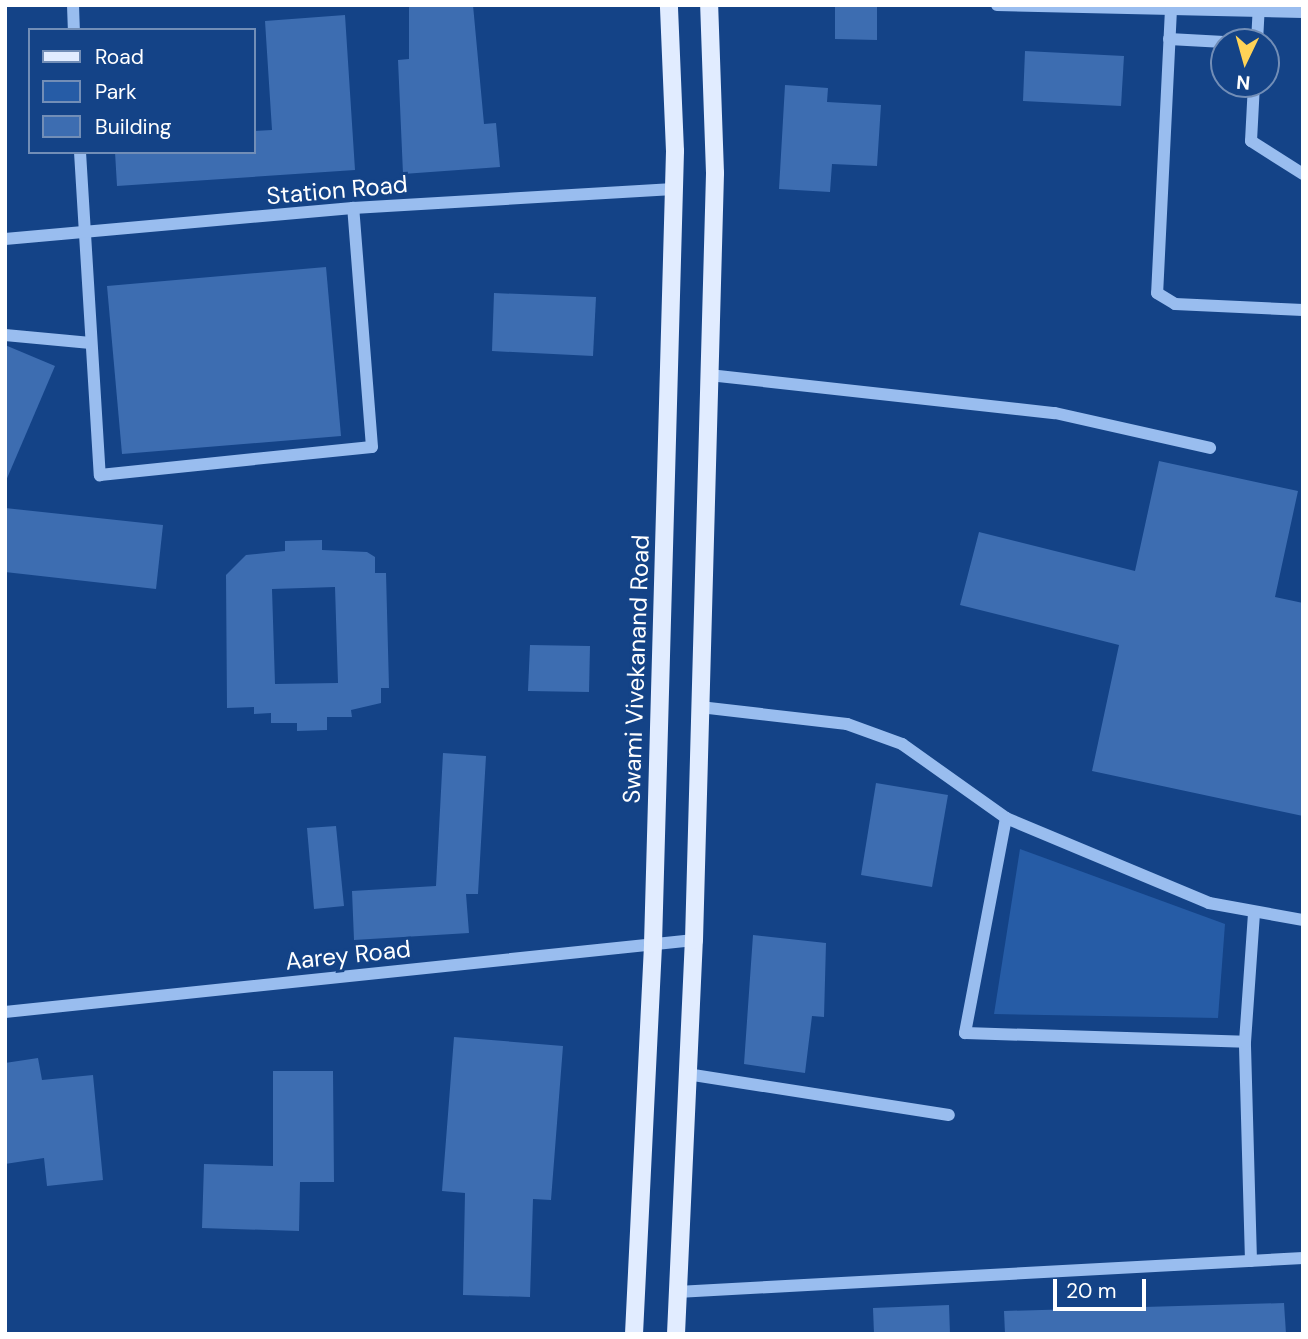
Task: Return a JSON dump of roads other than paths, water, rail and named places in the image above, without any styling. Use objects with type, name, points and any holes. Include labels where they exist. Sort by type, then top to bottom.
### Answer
[{"type":"main road","name":"Swami Vivekanand Road","points":[[634,1334],[653,944],[673,189],[669,5]]},
{"type":"main road","points":[[676,1334],[694,940],[715,150],[709,5]]},
{"type":"street","points":[[73,5],[74,28]]},
{"type":"street","points":[[997,5],[1259,8],[1303,12]]},
{"type":"street","points":[[1258,28],[1259,8]]},
{"type":"street","points":[[1171,9],[1157,293],[1175,304],[1303,310]]},
{"type":"street","points":[[1169,40],[1210,41]]},
{"type":"street","points":[[1253,98],[1251,141],[1303,174]]},
{"type":"street","points":[[80,154],[100,475],[372,447],[353,208]]},
{"type":"street","name":"Station Road","points":[[5,239],[84,236],[353,208],[673,189]]},
{"type":"street","points":[[5,335],[91,343]]},
{"type":"street","points":[[709,375],[1055,413],[1210,448]]},
{"type":"street","points":[[700,707],[847,724],[901,744],[1006,818],[1209,903],[1303,920]]},
{"type":"street","points":[[1006,818],[965,1033],[1245,1042]]},
{"type":"street","points":[[1251,1261],[1245,1042],[1254,912]]},
{"type":"street","name":"Aarey Road","points":[[5,1012],[694,940]]},
{"type":"street","points":[[687,1074],[949,1115]]},
{"type":"street","points":[[677,1292],[1303,1258]]}]
